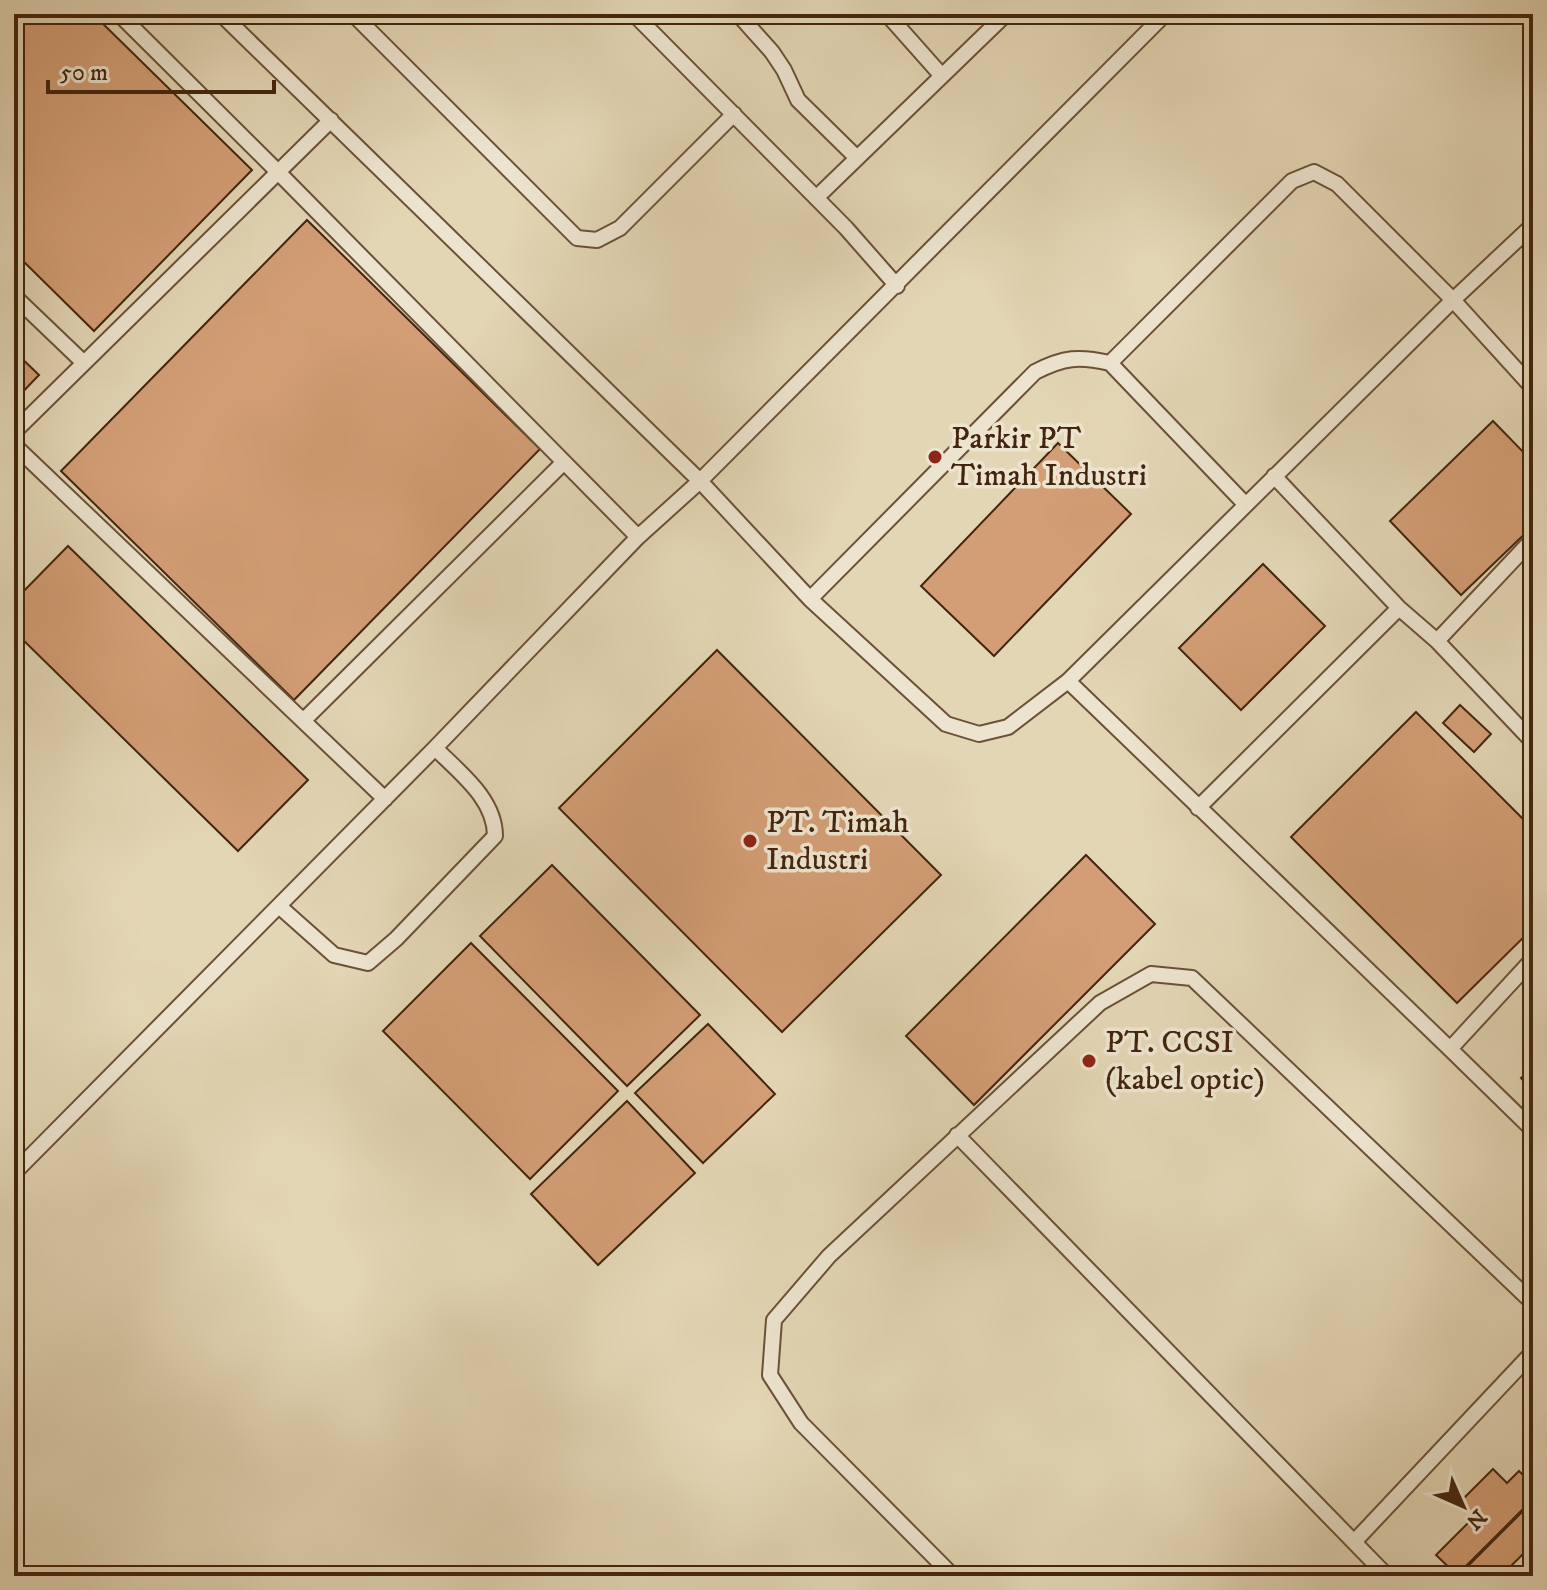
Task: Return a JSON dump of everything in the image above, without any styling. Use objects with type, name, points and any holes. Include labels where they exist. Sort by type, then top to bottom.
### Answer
[{"type":"lane","points":[[119,14],[638,537]]},
{"type":"lane","points":[[221,14],[700,481],[810,599],[946,724],[979,734],[1008,727],[1068,681],[1453,300],[1533,225]]},
{"type":"lane","points":[[353,14],[577,238],[597,240],[620,228],[734,114]]},
{"type":"lane","points":[[634,14],[846,228],[897,286]]},
{"type":"lane","points":[[738,14],[772,52],[798,100],[857,158]]},
{"type":"lane","points":[[887,14],[942,76]]},
{"type":"lane","points":[[816,198],[1006,14]]},
{"type":"lane","points":[[14,1173],[280,907],[638,537],[700,481],[897,286],[1165,14]]},
{"type":"lane","points":[[14,432],[331,120]]},
{"type":"lane","points":[[1110,363],[1292,181],[1314,172],[1337,184],[1453,300],[1533,388]]},
{"type":"lane","points":[[14,296],[84,363]]},
{"type":"lane","points":[[810,599],[1035,372],[1060,360],[1087,358],[1110,363],[1245,504]]},
{"type":"lane","points":[[14,445],[385,799]]},
{"type":"lane","points":[[304,720],[564,462]]},
{"type":"lane","points":[[1274,476],[1399,608],[1437,641],[1533,742]]},
{"type":"lane","points":[[1437,641],[1533,539]]},
{"type":"lane","points":[[1198,808],[1399,608]]},
{"type":"lane","points":[[1068,681],[1533,1130]]},
{"type":"lane","points":[[280,907],[334,955],[368,963],[396,939],[495,836],[495,822],[489,808],[469,782],[435,748]]},
{"type":"lane","points":[[1450,1049],[1533,959]]},
{"type":"lane","points":[[953,1576],[801,1423],[770,1375],[774,1320],[829,1256],[1100,1003],[1151,974],[1192,978],[1533,1303]]},
{"type":"lane","points":[[957,1135],[1387,1576]]},
{"type":"lane","points":[[1354,1542],[1533,1352]]},
{"type":"building","points":[[14,14],[93,14],[252,170],[94,331],[14,252]]},
{"type":"building","points":[[307,220],[540,449],[294,700],[61,471]]},
{"type":"building","points":[[14,351],[39,375],[14,401]]},
{"type":"building","points":[[1493,421],[1533,462],[1533,526],[1461,595],[1390,521]]},
{"type":"building","points":[[1058,443],[1131,514],[994,656],[921,586]]},
{"type":"building","points":[[68,546],[308,780],[238,851],[14,631],[14,601]]},
{"type":"building","points":[[1263,564],[1325,626],[1241,710],[1179,648]]},
{"type":"building","name":"PT. Timah Industri","points":[[717,650],[941,875],[782,1032],[559,808]]},
{"type":"building","points":[[1460,705],[1491,734],[1474,752],[1443,723]]},
{"type":"building","points":[[1416,712],[1533,829],[1533,928],[1457,1003],[1291,837]]},
{"type":"building","points":[[1086,855],[1155,924],[974,1105],[906,1036]]},
{"type":"building","points":[[552,865],[700,1015],[627,1086],[480,936]]},
{"type":"building","points":[[471,943],[618,1091],[530,1179],[383,1031]]},
{"type":"building","points":[[708,1024],[775,1094],[703,1163],[635,1093]]},
{"type":"building","points":[[1533,1067],[1533,1091],[1521,1078]]},
{"type":"building","points":[[627,1101],[695,1173],[598,1265],[531,1194]]},
{"type":"building","points":[[1493,1469],[1507,1483],[1519,1471],[1533,1485],[1533,1499],[1457,1575],[1436,1555],[1474,1517],[1459,1503]]},
{"type":"building","points":[[1533,1501],[1533,1544],[1501,1576],[1458,1576]]},
{"type":"place","name":"Parkir PT Timah Industri","points":[[935,457]]},
{"type":"place","name":"PT. Timah Industri","points":[[750,841]]},
{"type":"place","name":"PT. CCSI (kabel optic)","points":[[1089,1061]]}]
